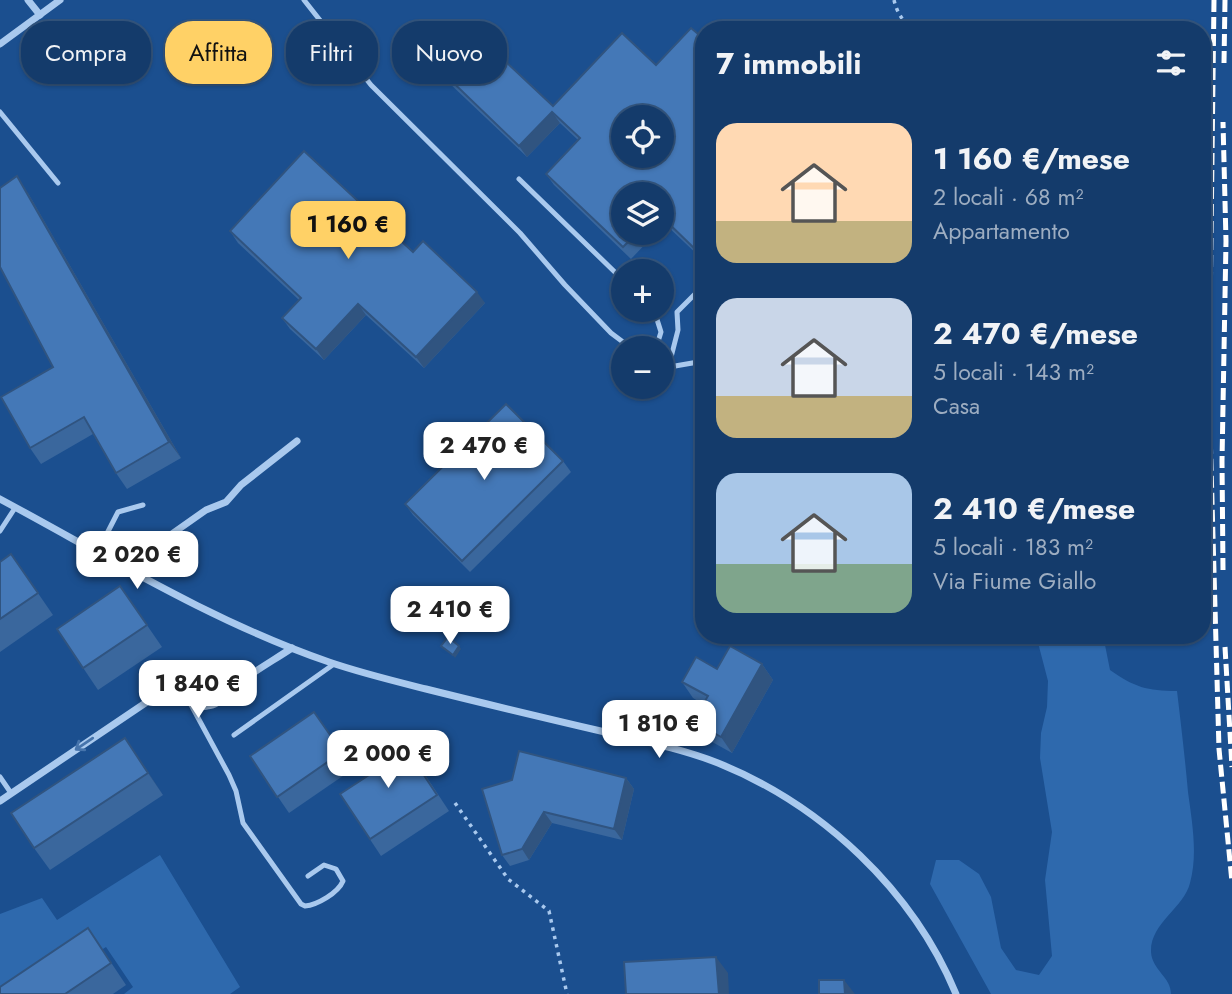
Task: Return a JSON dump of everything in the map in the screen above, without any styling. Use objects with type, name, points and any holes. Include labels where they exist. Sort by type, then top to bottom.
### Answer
[{"type":"street","points":[[28,0],[40,15]]},
{"type":"street","points":[[0,44],[60,0]]},
{"type":"street","points":[[126,569],[206,510],[226,502],[241,485],[297,441]]},
{"type":"street","points":[[0,499],[193,604],[292,649],[334,664],[678,750],[716,762],[756,781],[782,795],[830,829],[878,875],[929,941],[956,994]]},
{"type":"street","points":[[172,685],[179,695],[190,703],[205,707],[213,705],[292,649]]},
{"type":"street","points":[[0,801],[184,679],[194,677],[213,683],[228,692]]},
{"type":"lane","points":[[304,0],[371,85],[520,233],[565,285],[615,336]]},
{"type":"lane","points":[[0,113],[58,183]]},
{"type":"lane","points":[[519,179],[611,268]]},
{"type":"lane","points":[[674,346],[678,330],[677,312],[695,294]]},
{"type":"lane","points":[[674,365],[695,363]]},
{"type":"lane","points":[[97,553],[118,512],[143,505]]},
{"type":"lane","points":[[0,531],[15,508]]},
{"type":"lane","points":[[234,735],[334,664]]},
{"type":"lane","points":[[190,703],[229,775],[236,791],[243,823],[301,904],[312,906],[340,888],[344,881],[336,869],[324,865],[308,876]]},
{"type":"lane","points":[[0,777],[11,793]]},
{"type":"path","points":[[894,0],[904,21]]},
{"type":"path","points":[[455,803],[508,879],[549,911],[567,994]]},
{"type":"shaded area","points":[[1038,644],[1105,644],[1110,670],[1141,687],[1177,691],[1194,861],[1187,892],[1156,932],[1151,952],[1171,994],[991,994],[930,884],[936,860],[959,860],[979,874],[991,897],[1001,948],[1016,970],[1039,975],[1052,956],[1045,880],[1052,832],[1040,758],[1048,681]]},
{"type":"shaded area","points":[[160,855],[240,987],[230,994],[124,994],[133,987],[106,947],[32,994],[0,994],[0,914],[42,898],[57,920]]},
{"type":"building","points":[[691,28],[695,31],[694,248],[674,229],[674,182],[611,182],[611,236],[546,174],[580,138],[552,112],[519,146],[455,84],[507,84],[507,63],[553,106],[622,33],[656,65]]},
{"type":"building","points":[[304,151],[413,252],[423,241],[477,292],[416,357],[358,304],[316,349],[282,318],[301,298],[230,231]]},
{"type":"building","points":[[17,176],[169,442],[116,473],[84,417],[30,448],[1,397],[53,367],[0,267],[0,188]]},
{"type":"building","points":[[506,404],[563,461],[462,561],[405,504]]},
{"type":"building","points":[[11,554],[38,593],[0,619],[0,562]]},
{"type":"building","points":[[120,586],[147,625],[83,668],[57,629]]},
{"type":"building","points":[[448,637],[459,646],[453,655],[441,646]]},
{"type":"building","points":[[730,646],[762,664],[721,737],[693,721],[708,696],[682,682],[696,657],[717,669]]},
{"type":"building","points":[[314,712],[342,752],[277,797],[250,756]]},
{"type":"building","points":[[125,738],[148,773],[34,848],[11,813]]},
{"type":"building","points":[[400,739],[437,795],[370,839],[340,794],[369,775],[362,765]]},
{"type":"building","points":[[519,751],[626,778],[614,829],[544,812],[522,849],[502,855],[482,789],[512,780]]},
{"type":"building","points":[[88,928],[111,963],[65,994],[0,994],[0,987]]},
{"type":"building","points":[[716,957],[719,994],[626,994],[624,962]]},
{"type":"building","points":[[819,980],[844,980],[845,994],[819,994]]},
{"type":"railway","points":[[1211,237],[1214,0]]},
{"type":"railway","points":[[1224,63],[1225,0]]},
{"type":"railway","points":[[1223,122],[1226,241],[1223,570]]},
{"type":"railway","points":[[1211,466],[1219,749],[1232,882]]},
{"type":"railway","points":[[1225,647],[1232,767]]}]
